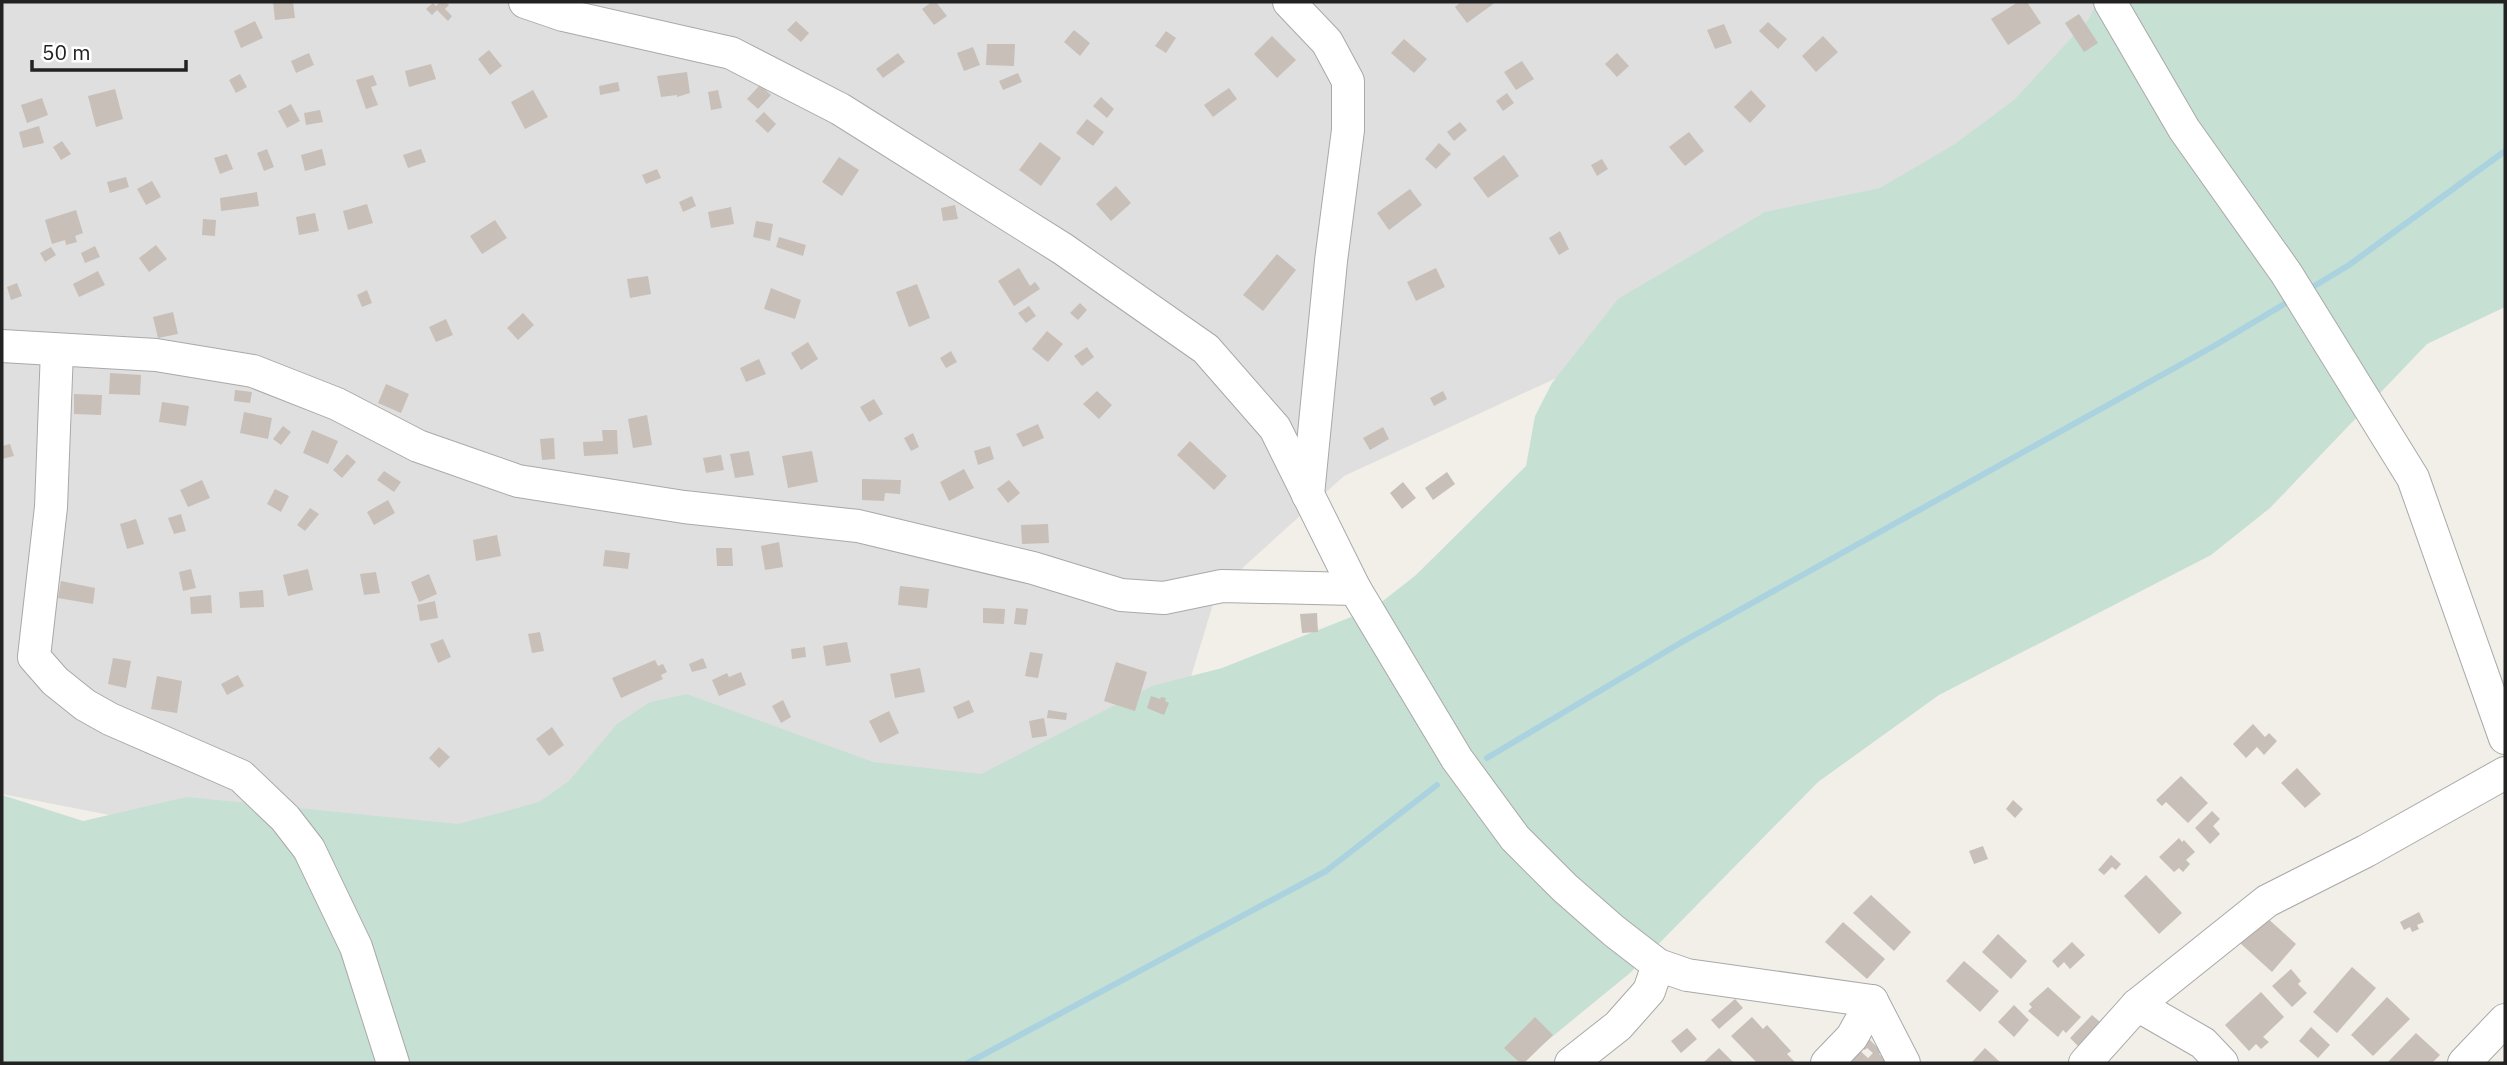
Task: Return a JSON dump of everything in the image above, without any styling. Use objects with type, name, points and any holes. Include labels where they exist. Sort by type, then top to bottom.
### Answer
[{"type":"street","points":[[525,2],[563,15],[731,53],[841,109],[1063,248],[1206,349],[1275,428],[1355,589],[1457,759],[1515,838],[1564,888],[1658,965],[1687,975],[1872,1001]]},
{"type":"street","points":[[1289,2],[1327,42],[1348,81],[1348,130],[1331,261],[1308,496]]},
{"type":"street","points":[[2110,2],[2184,129],[2286,273],[2413,478],[2505,738]]},
{"type":"street","points":[[2,346],[156,355],[253,371],[337,404],[418,446],[518,481],[684,507],[858,526],[1033,568],[1121,596],[1164,598],[1222,586],[1355,589]]},
{"type":"street","points":[[57,350],[51,507],[34,657],[55,681],[85,705],[110,719],[241,776],[285,818],[309,849],[356,947],[393,1063]]},
{"type":"street","points":[[2085,1063],[2137,1005],[2267,901],[2366,851],[2505,773]]},
{"type":"street","points":[[1570,1063],[1618,1026],[1649,991],[1658,965]]},
{"type":"street","points":[[1827,1063],[1852,1037],[1872,1001]]},
{"type":"street","points":[[1872,1001],[1904,1063]]},
{"type":"street","points":[[2137,1005],[2203,1043],[2222,1063]]},
{"type":"street","points":[[2464,1063],[2499,1041]]},
{"type":"shaded area","points":[[2,2],[2264,2],[1745,291],[1344,476],[1217,591],[1165,762],[423,876],[2,794]]},
{"type":"green space","points":[[2097,2],[2505,2],[2505,307],[2427,344],[2270,508],[2211,555],[1939,695],[1818,782],[1630,973],[1520,1063],[2,1063],[2,795],[83,821],[187,797],[458,824],[539,802],[569,781],[617,724],[650,702],[687,694],[873,762],[981,774],[1152,686],[1222,668],[1374,608],[1416,575],[1526,466],[1535,416],[1552,383],[1618,299],[1765,212],[1880,188],[1955,144],[2014,100],[2089,19]]},
{"type":"building","points":[[273,2],[293,2],[295,18],[275,20]]},
{"type":"building","points":[[440,2],[449,5],[445,9],[452,16],[448,21],[437,10],[432,15],[426,9],[433,3],[436,6]]},
{"type":"building","points":[[936,2],[947,16],[934,25],[922,9]]},
{"type":"building","points":[[1461,2],[1496,2],[1467,23],[1455,7]]},
{"type":"building","points":[[2018,2],[2027,2],[2041,23],[2008,45],[1991,19]]},
{"type":"building","points":[[2079,14],[2098,43],[2084,52],[2065,23]]},
{"type":"building","points":[[255,21],[263,38],[241,48],[234,31]]},
{"type":"building","points":[[796,21],[809,33],[801,42],[787,30]]},
{"type":"building","points":[[1768,22],[1787,39],[1778,49],[1759,31]]},
{"type":"building","points":[[1724,24],[1732,43],[1715,49],[1707,30]]},
{"type":"building","points":[[1074,30],[1090,43],[1080,56],[1064,42]]},
{"type":"building","points":[[1166,31],[1176,38],[1166,53],[1155,46]]},
{"type":"building","points":[[1272,36],[1296,60],[1277,78],[1254,54]]},
{"type":"building","points":[[1823,36],[1838,52],[1816,72],[1802,56]]},
{"type":"building","points":[[1404,39],[1427,59],[1414,73],[1391,53]]},
{"type":"building","points":[[987,44],[1015,44],[1014,66],[986,65]]},
{"type":"building","points":[[973,47],[980,65],[964,71],[957,53]]},
{"type":"building","points":[[489,50],[502,66],[490,75],[478,59]]},
{"type":"building","points":[[309,53],[314,65],[296,73],[291,61]]},
{"type":"building","points":[[898,53],[905,62],[883,78],[876,69]]},
{"type":"building","points":[[1617,53],[1629,66],[1617,77],[1605,64]]},
{"type":"building","points":[[1522,61],[1534,79],[1516,90],[1504,72]]},
{"type":"building","points":[[431,64],[436,79],[409,87],[405,71]]},
{"type":"building","points":[[687,72],[690,93],[677,97],[661,97],[657,76]]},
{"type":"building","points":[[1018,73],[1022,82],[1003,90],[999,81]]},
{"type":"building","points":[[240,74],[247,87],[236,93],[229,80]]},
{"type":"building","points":[[373,75],[377,85],[371,87],[378,105],[366,109],[356,80]]},
{"type":"building","points":[[618,82],[620,91],[600,95],[599,86]]},
{"type":"building","points":[[760,85],[771,95],[758,109],[747,99]]},
{"type":"building","points":[[1229,88],[1237,99],[1213,117],[1204,105]]},
{"type":"building","points":[[115,89],[123,119],[96,127],[88,96]]},
{"type":"building","points":[[533,90],[548,117],[525,129],[511,102]]},
{"type":"building","points":[[718,90],[722,108],[711,110],[708,92]]},
{"type":"building","points":[[1751,90],[1766,106],[1750,123],[1734,107]]},
{"type":"building","points":[[1507,93],[1514,103],[1503,111],[1496,101]]},
{"type":"building","points":[[1101,97],[1114,109],[1107,118],[1093,106]]},
{"type":"building","points":[[42,98],[48,115],[27,123],[21,105]]},
{"type":"building","points":[[291,104],[300,121],[287,128],[278,111]]},
{"type":"building","points":[[320,110],[323,122],[306,125],[304,113]]},
{"type":"building","points":[[764,112],[776,124],[768,133],[755,121]]},
{"type":"building","points":[[1087,119],[1104,132],[1093,146],[1076,133]]},
{"type":"building","points":[[1460,122],[1467,130],[1454,141],[1447,132]]},
{"type":"building","points":[[39,126],[44,143],[23,148],[19,132]]},
{"type":"building","points":[[1689,132],[1704,151],[1685,166],[1669,147]]},
{"type":"building","points":[[62,141],[71,154],[61,160],[53,147]]},
{"type":"building","points":[[1040,142],[1061,158],[1041,186],[1019,170]]},
{"type":"building","points":[[1439,143],[1451,154],[1436,169],[1425,159]]},
{"type":"building","points":[[267,149],[274,167],[264,171],[257,153]]},
{"type":"building","points":[[322,149],[326,165],[305,171],[301,155]]},
{"type":"building","points":[[421,149],[426,162],[408,168],[403,155]]},
{"type":"building","points":[[227,154],[233,169],[220,174],[214,158]]},
{"type":"building","points":[[1504,155],[1519,176],[1488,198],[1473,178]]},
{"type":"building","points":[[839,157],[859,170],[842,196],[822,182]]},
{"type":"building","points":[[1602,159],[1608,169],[1597,176],[1591,165]]},
{"type":"building","points":[[657,169],[661,178],[646,184],[642,175]]},
{"type":"building","points":[[126,177],[129,187],[110,193],[107,182]]},
{"type":"building","points":[[152,181],[161,197],[146,205],[137,189]]},
{"type":"building","points":[[1116,186],[1131,203],[1111,221],[1096,204]]},
{"type":"building","points":[[1410,189],[1422,205],[1389,230],[1377,213]]},
{"type":"building","points":[[257,192],[259,206],[221,211],[220,198]]},
{"type":"building","points":[[692,196],[696,206],[683,212],[679,202]]},
{"type":"building","points":[[367,204],[373,223],[348,230],[343,211]]},
{"type":"building","points":[[955,205],[958,219],[943,221],[941,208]]},
{"type":"building","points":[[731,207],[734,224],[711,228],[708,212]]},
{"type":"building","points":[[76,210],[83,233],[75,236],[77,242],[66,245],[65,240],[52,244],[45,220]]},
{"type":"building","points":[[315,213],[319,231],[299,235],[296,217]]},
{"type":"building","points":[[203,219],[216,220],[215,236],[202,235]]},
{"type":"building","points":[[495,220],[507,238],[482,254],[470,236]]},
{"type":"building","points":[[756,221],[773,224],[770,241],[753,237]]},
{"type":"building","points":[[1560,231],[1569,249],[1559,255],[1549,238]]},
{"type":"building","points":[[779,237],[806,245],[803,256],[776,247]]},
{"type":"building","points":[[156,245],[167,259],[149,272],[139,258]]},
{"type":"building","points":[[95,246],[100,257],[85,263],[81,253]]},
{"type":"building","points":[[51,247],[56,255],[45,262],[40,253]]},
{"type":"building","points":[[1277,254],[1296,270],[1263,311],[1243,295]]},
{"type":"building","points":[[1019,268],[1030,286],[1035,282],[1040,289],[1014,306],[998,281]]},
{"type":"building","points":[[1436,268],[1445,287],[1416,301],[1407,282]]},
{"type":"building","points":[[98,271],[105,285],[79,297],[73,284]]},
{"type":"building","points":[[648,276],[651,294],[630,298],[627,279]]},
{"type":"building","points":[[17,283],[22,296],[11,300],[7,287]]},
{"type":"building","points":[[917,284],[930,318],[909,327],[896,292]]},
{"type":"building","points":[[771,288],[801,300],[795,319],[764,309]]},
{"type":"building","points":[[367,290],[372,303],[362,307],[357,295]]},
{"type":"building","points":[[1080,303],[1087,310],[1078,320],[1070,313]]},
{"type":"building","points":[[1029,306],[1036,316],[1026,323],[1018,313]]},
{"type":"building","points":[[173,312],[178,334],[158,338],[153,317]]},
{"type":"building","points":[[523,313],[534,325],[518,340],[507,328]]},
{"type":"building","points":[[446,319],[453,335],[436,342],[429,327]]},
{"type":"building","points":[[1047,331],[1063,344],[1048,362],[1032,349]]},
{"type":"building","points":[[808,342],[818,359],[801,370],[791,353]]},
{"type":"building","points":[[1087,347],[1094,357],[1082,366],[1074,356]]},
{"type":"building","points":[[951,351],[957,362],[946,368],[940,358]]},
{"type":"building","points":[[759,359],[766,374],[746,382],[740,368]]},
{"type":"building","points":[[110,373],[141,375],[140,395],[109,394]]},
{"type":"building","points":[[386,384],[409,394],[401,413],[378,403]]},
{"type":"building","points":[[235,390],[252,392],[250,403],[234,401]]},
{"type":"building","points":[[1097,391],[1112,405],[1099,419],[1083,404]]},
{"type":"building","points":[[1443,391],[1447,399],[1434,406],[1430,398]]},
{"type":"building","points":[[74,394],[102,395],[101,415],[74,414]]},
{"type":"building","points":[[874,399],[883,414],[869,422],[860,407]]},
{"type":"building","points":[[162,402],[189,406],[186,426],[159,422]]},
{"type":"building","points":[[244,412],[272,418],[268,439],[240,433]]},
{"type":"building","points":[[647,415],[652,445],[633,448],[628,419]]},
{"type":"building","points":[[1038,424],[1044,438],[1023,447],[1016,434]]},
{"type":"building","points":[[283,426],[291,432],[281,445],[273,439]]},
{"type":"building","points":[[1383,427],[1389,439],[1370,450],[1363,438]]},
{"type":"building","points":[[312,430],[338,441],[328,464],[303,453]]},
{"type":"building","points":[[602,430],[617,430],[618,454],[584,456],[583,442],[603,441]]},
{"type":"building","points":[[913,433],[919,447],[911,451],[904,438]]},
{"type":"building","points":[[554,438],[555,459],[542,460],[540,439]]},
{"type":"building","points":[[1190,441],[1227,476],[1214,490],[1177,455]]},
{"type":"building","points":[[10,444],[14,456],[2,459],[2,446]]},
{"type":"building","points":[[990,446],[994,459],[978,465],[974,451]]},
{"type":"building","points":[[749,451],[754,475],[735,478],[730,454]]},
{"type":"building","points":[[812,451],[818,482],[788,488],[782,456]]},
{"type":"building","points":[[347,454],[356,462],[342,478],[333,470]]},
{"type":"building","points":[[721,455],[724,470],[706,473],[703,458]]},
{"type":"building","points":[[964,469],[974,488],[949,501],[940,482]]},
{"type":"building","points":[[384,471],[401,482],[394,492],[377,480]]},
{"type":"building","points":[[1447,472],[1455,484],[1433,500],[1425,488]]},
{"type":"building","points":[[862,479],[901,480],[900,494],[885,493],[884,501],[862,500]]},
{"type":"building","points":[[202,480],[210,498],[188,507],[180,490]]},
{"type":"building","points":[[1009,480],[1020,493],[1008,503],[997,489]]},
{"type":"building","points":[[1403,482],[1416,498],[1402,509],[1390,493]]},
{"type":"building","points":[[275,489],[289,496],[281,512],[267,504]]},
{"type":"building","points":[[388,500],[395,513],[374,525],[367,512]]},
{"type":"building","points":[[310,508],[319,514],[305,531],[297,525]]},
{"type":"building","points":[[181,514],[186,531],[174,534],[168,518]]},
{"type":"building","points":[[136,519],[144,544],[127,549],[120,524]]},
{"type":"building","points":[[1048,524],[1049,543],[1022,544],[1021,525]]},
{"type":"building","points":[[497,535],[501,556],[476,561],[473,540]]},
{"type":"building","points":[[779,542],[783,567],[765,570],[761,546]]},
{"type":"building","points":[[716,548],[732,548],[733,566],[717,566]]},
{"type":"building","points":[[605,550],[630,553],[628,569],[603,566]]},
{"type":"building","points":[[191,569],[196,588],[183,591],[179,572]]},
{"type":"building","points":[[308,569],[313,590],[288,596],[283,575]]},
{"type":"building","points":[[376,572],[380,593],[364,595],[360,574]]},
{"type":"building","points":[[429,574],[437,594],[419,602],[411,582]]},
{"type":"building","points":[[61,581],[95,588],[93,604],[58,598]]},
{"type":"building","points":[[900,586],[929,589],[927,608],[898,605]]},
{"type":"building","points":[[263,590],[264,607],[240,608],[239,592]]},
{"type":"building","points":[[211,595],[212,613],[191,614],[190,597]]},
{"type":"building","points":[[435,601],[438,618],[420,621],[417,605]]},
{"type":"building","points":[[983,608],[1005,609],[1004,624],[983,623]]},
{"type":"building","points":[[1016,608],[1028,609],[1026,625],[1014,624]]},
{"type":"building","points":[[1317,613],[1318,632],[1302,633],[1300,614]]},
{"type":"building","points":[[540,632],[544,651],[532,653],[528,634]]},
{"type":"building","points":[[443,639],[451,657],[438,663],[430,644]]},
{"type":"building","points":[[847,642],[851,662],[826,666],[823,646]]},
{"type":"building","points":[[805,647],[806,657],[792,659],[791,649]]},
{"type":"building","points":[[1030,652],[1043,654],[1038,678],[1025,676]]},
{"type":"building","points":[[113,658],[131,661],[126,688],[108,684]]},
{"type":"building","points":[[703,658],[707,668],[692,672],[689,664]]},
{"type":"building","points":[[655,660],[658,666],[663,664],[667,672],[661,675],[663,679],[621,698],[612,678]]},
{"type":"building","points":[[1116,662],[1147,672],[1135,711],[1104,701]]},
{"type":"building","points":[[920,668],[925,692],[895,698],[890,674]]},
{"type":"building","points":[[741,672],[746,685],[719,696],[712,680],[727,673],[729,677]]},
{"type":"building","points":[[238,675],[244,686],[227,695],[221,684]]},
{"type":"building","points":[[157,676],[182,681],[177,713],[151,709]]},
{"type":"building","points":[[1151,696],[1166,698],[1165,701],[1169,703],[1164,715],[1147,708]]},
{"type":"building","points":[[783,700],[791,717],[781,723],[772,706]]},
{"type":"building","points":[[969,700],[974,712],[958,719],[953,707]]},
{"type":"building","points":[[1048,710],[1067,713],[1066,720],[1047,718]]},
{"type":"building","points":[[889,711],[899,733],[880,743],[869,721]]},
{"type":"building","points":[[1044,718],[1047,736],[1032,738],[1029,721]]},
{"type":"building","points":[[2253,724],[2265,737],[2269,733],[2277,741],[2264,755],[2257,747],[2246,758],[2233,744]]},
{"type":"building","points":[[552,727],[564,745],[549,756],[536,739]]},
{"type":"building","points":[[439,747],[450,757],[439,768],[429,758]]},
{"type":"building","points":[[2297,768],[2321,794],[2305,808],[2281,783]]},
{"type":"building","points":[[2181,776],[2208,803],[2188,823],[2166,802],[2162,806],[2156,800]]},
{"type":"building","points":[[2013,800],[2023,809],[2015,818],[2006,809]]},
{"type":"building","points":[[2212,811],[2220,819],[2213,826],[2220,834],[2210,844],[2195,828]]},
{"type":"building","points":[[2179,838],[2195,852],[2186,860],[2190,864],[2183,872],[2179,868],[2174,872],[2159,857]]},
{"type":"building","points":[[1983,846],[1988,859],[1974,864],[1969,851]]},
{"type":"building","points":[[2111,855],[2121,864],[2116,870],[2112,867],[2104,875],[2098,870]]},
{"type":"building","points":[[2146,875],[2182,913],[2159,934],[2124,896]]},
{"type":"building","points":[[1871,895],[1911,932],[1894,951],[1853,913]]},
{"type":"building","points":[[2419,912],[2424,922],[2417,925],[2419,929],[2412,932],[2410,927],[2404,930],[2400,922]]},
{"type":"building","points":[[2265,916],[2296,944],[2272,972],[2240,943]]},
{"type":"building","points":[[1843,922],[1885,959],[1867,979],[1825,942]]},
{"type":"building","points":[[1998,934],[2027,961],[2011,979],[1982,952]]},
{"type":"building","points":[[2072,942],[2085,955],[2070,969],[2064,962],[2058,968],[2052,961]]},
{"type":"building","points":[[1964,961],[1999,991],[1980,1012],[1946,981]]},
{"type":"building","points":[[2352,967],[2376,988],[2337,1033],[2313,1012]]},
{"type":"building","points":[[2291,969],[2301,981],[2298,984],[2307,993],[2292,1007],[2272,986]]},
{"type":"building","points":[[2048,987],[2081,1017],[2066,1033],[2063,1030],[2058,1037],[2028,1011],[2032,1007],[2029,1004]]},
{"type":"building","points":[[2261,992],[2284,1017],[2263,1037],[2269,1042],[2261,1049],[2256,1044],[2249,1051],[2225,1025]]},
{"type":"building","points":[[2387,997],[2410,1019],[2373,1056],[2351,1035]]},
{"type":"building","points":[[1735,999],[1743,1008],[1719,1029],[1711,1020]]},
{"type":"building","points":[[2014,1005],[2029,1020],[2014,1037],[1998,1022]]},
{"type":"building","points":[[2092,1015],[2100,1022],[2078,1046],[2070,1038]]},
{"type":"building","points":[[1535,1017],[1553,1035],[1524,1063],[1520,1063],[1504,1048]]},
{"type":"building","points":[[1752,1017],[1763,1029],[1767,1025],[1791,1051],[1787,1054],[1796,1063],[1757,1063],[1731,1036]]},
{"type":"building","points":[[2311,1027],[2330,1045],[2318,1058],[2299,1041]]},
{"type":"building","points":[[1687,1028],[1697,1039],[1681,1053],[1671,1041]]},
{"type":"building","points":[[2416,1033],[2440,1055],[2432,1063],[2387,1063]]},
{"type":"building","points":[[1869,1039],[1889,1063],[1843,1063],[1857,1048],[1868,1058],[1873,1053],[1862,1047]]},
{"type":"building","points":[[1719,1048],[1734,1063],[1703,1063]]},
{"type":"building","points":[[1985,1048],[2001,1063],[1971,1063]]},
{"type":"waterway","points":[[2306,291],[2349,265],[2505,151]]},
{"type":"waterway","points":[[1487,758],[1682,642],[2214,346],[2291,300]]},
{"type":"waterway","points":[[968,1063],[1326,871],[1437,785]]}]
